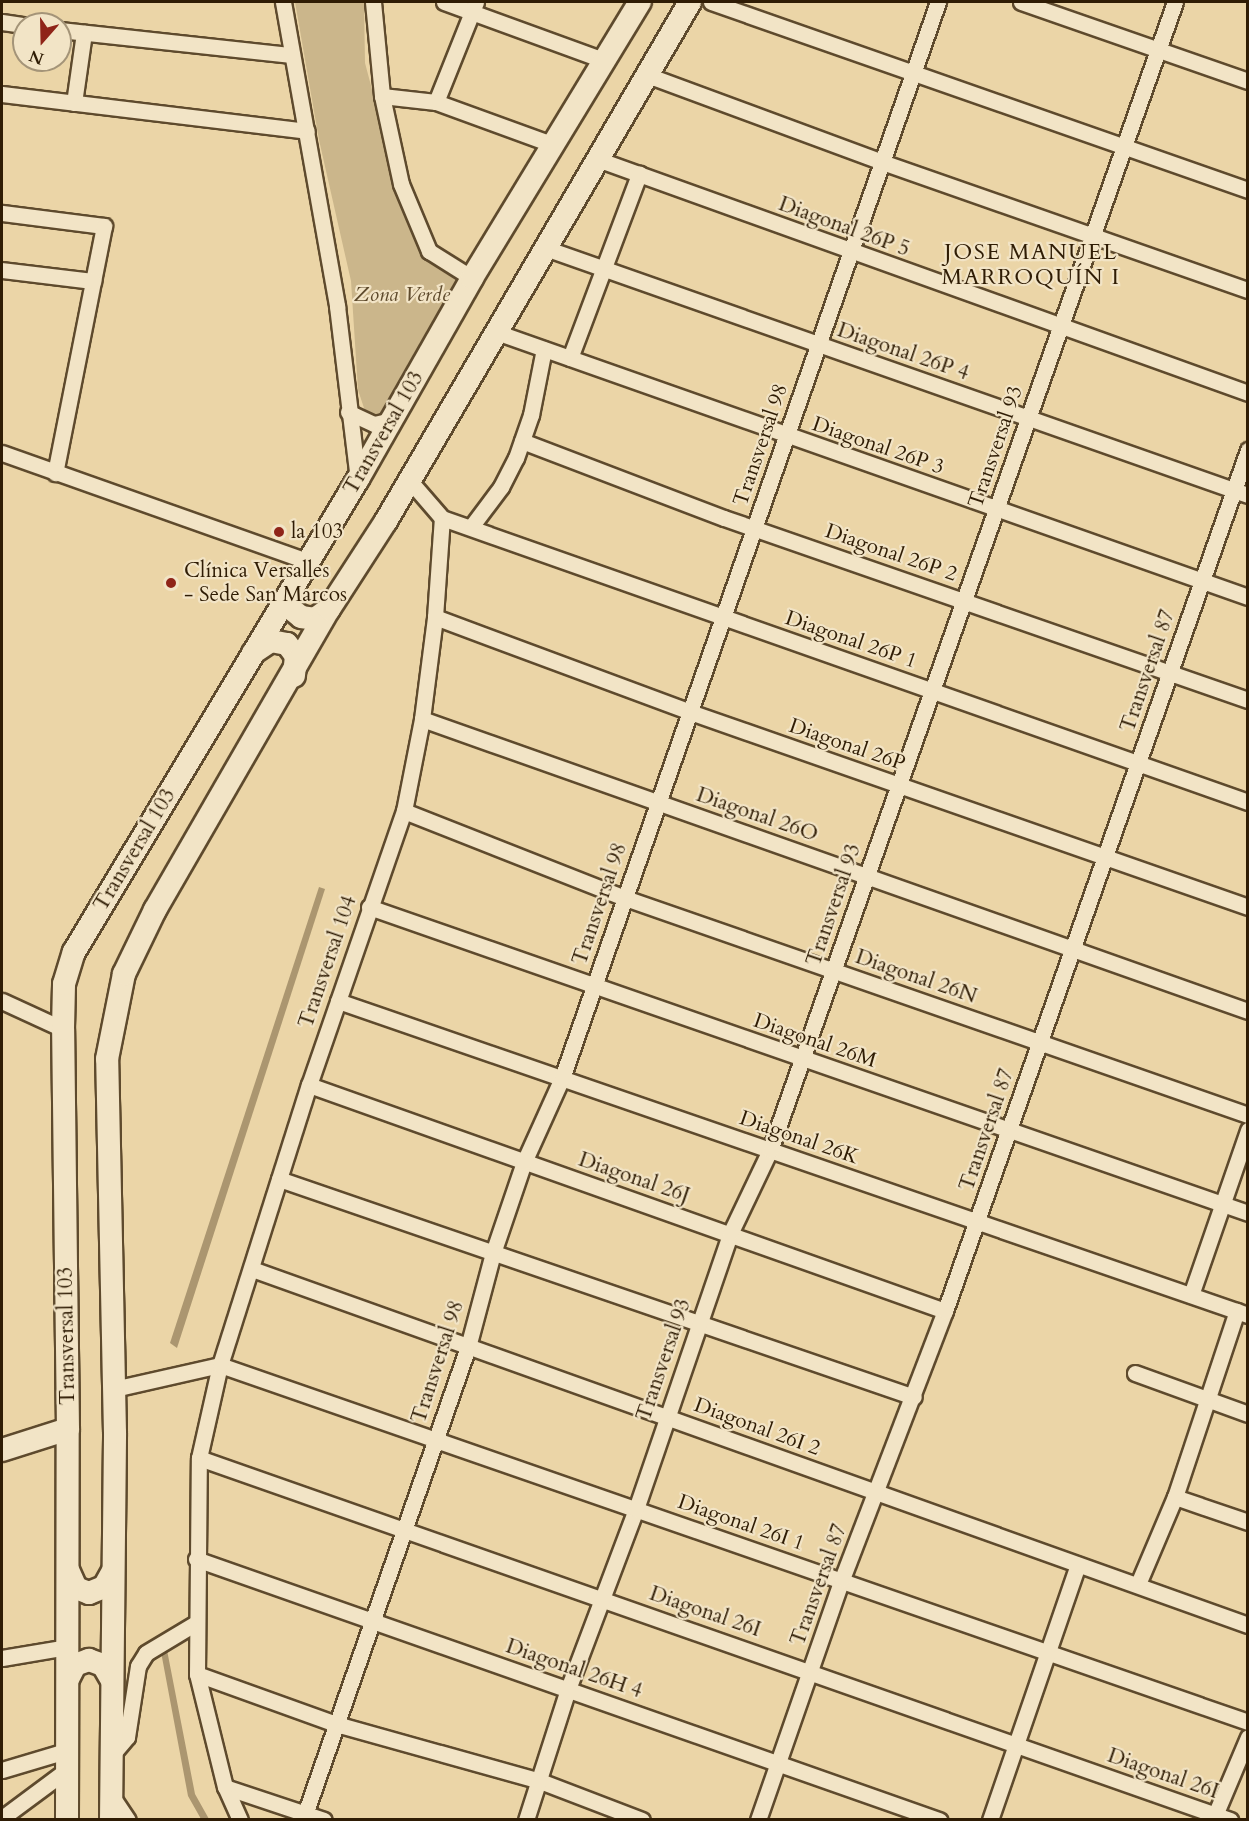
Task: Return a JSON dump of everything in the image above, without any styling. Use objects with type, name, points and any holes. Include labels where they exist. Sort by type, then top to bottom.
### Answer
[{"type":"street","points":[[283,2],[337,306],[348,412],[358,479]]},
{"type":"street","points":[[373,2],[382,96],[401,184],[429,251],[472,278]]},
{"type":"street","points":[[444,2],[474,7],[606,61]]},
{"type":"street","name":"Transversal 103","points":[[67,1820],[68,1428],[63,1029],[64,984],[74,952],[309,562],[472,278],[640,2]]},
{"type":"street","points":[[111,1820],[114,1389],[107,1059],[115,1005],[124,974],[155,910],[294,676],[329,609],[410,481],[690,2]]},
{"type":"street","points":[[711,2],[1248,190]]},
{"type":"street","name":"Transversal 98","points":[[304,1817],[468,1347],[493,1253],[524,1162],[562,1078],[938,2]]},
{"type":"street","points":[[1021,2],[1248,81]]},
{"type":"street","name":"Transversal 93","points":[[526,1820],[568,1689],[604,1599],[730,1234],[770,1150],[803,1059],[1175,2]]},
{"type":"street","points":[[436,102],[474,7]]},
{"type":"street","points":[[72,32],[292,55]]},
{"type":"street","points":[[74,103],[84,33]]},
{"type":"street","points":[[647,75],[882,162],[1248,290]]},
{"type":"street","points":[[2,94],[307,131]]},
{"type":"street","points":[[382,96],[436,102],[554,145]]},
{"type":"street","name":"Diagonal 26P 5","points":[[597,159],[850,252],[1248,393]]},
{"type":"street","points":[[570,358],[639,174]]},
{"type":"street","points":[[2,213],[104,226],[55,472]]},
{"type":"street","name":"Diagonal 26P 4","points":[[545,248],[1241,492]]},
{"type":"street","points":[[2,270],[93,281]]},
{"type":"street","name":"Diagonal 26P 3","points":[[496,332],[1248,597]]},
{"type":"street","points":[[471,527],[501,487],[522,441],[544,350]]},
{"type":"street","points":[[348,412],[374,424],[392,420]]},
{"type":"street","name":"Diagonal 26P 2","points":[[522,441],[754,528],[1248,700]]},
{"type":"street","name":"Transversal 87","points":[[758,1820],[842,1579],[914,1397],[1010,1130],[1202,581],[1241,492],[1248,450]]},
{"type":"street","points":[[2,453],[309,562]]},
{"type":"street","points":[[410,481],[441,518]]},
{"type":"street","name":"Diagonal 26P 1","points":[[441,518],[1248,802]]},
{"type":"street","name":"Transversal 104","points":[[199,1458],[220,1365],[309,1085],[404,811],[422,719],[435,617],[441,518]]},
{"type":"street","points":[[288,596],[290,608],[301,617],[315,619],[329,609]]},
{"type":"street","name":"Diagonal 26P","points":[[435,617],[690,712],[1248,907]]},
{"type":"street","points":[[253,653],[271,641],[286,644],[296,656],[294,676]]},
{"type":"street","name":"Diagonal 26O","points":[[422,719],[1248,1011]]},
{"type":"street","name":"Diagonal 26N","points":[[404,811],[625,898],[1248,1115]]},
{"type":"street","name":"Diagonal 26M","points":[[369,907],[1248,1214]]},
{"type":"street","points":[[2,1001],[63,1029]]},
{"type":"street","name":"Diagonal 26K","points":[[338,1001],[1242,1313]]},
{"type":"street","name":"Diagonal 26J","points":[[309,1085],[945,1311]]},
{"type":"street","points":[[1191,1295],[1248,1130]]},
{"type":"street","points":[[279,1179],[699,1321],[914,1397]]},
{"type":"street","name":"Diagonal 26I 2","points":[[252,1269],[1248,1625]]},
{"type":"street","points":[[1138,1584],[1175,1497],[1208,1400],[1242,1313]]},
{"type":"street","points":[[114,1389],[220,1365]]},
{"type":"street","name":"Diagonal 26I 1","points":[[220,1365],[842,1579],[1248,1722]]},
{"type":"street","points":[[1135,1374],[1248,1414]]},
{"type":"street","points":[[2,1450],[68,1428]]},
{"type":"street","points":[[199,1458],[196,1559],[197,1674],[225,1787],[240,1820]]},
{"type":"street","name":"Diagonal 26I","points":[[199,1458],[1220,1818]]},
{"type":"street","points":[[1175,1497],[1248,1522]]},
{"type":"street","name":"Diagonal 26H 4","points":[[196,1559],[939,1820]]},
{"type":"street","points":[[990,1820],[1078,1565]]},
{"type":"street","points":[[68,1570],[76,1588],[89,1593],[104,1587],[113,1570]]},
{"type":"street","points":[[111,1756],[127,1737],[138,1666],[146,1653],[196,1623]]},
{"type":"street","points":[[2,1658],[69,1647]]},
{"type":"street","points":[[68,1679],[75,1665],[89,1660],[103,1665],[111,1679]]},
{"type":"street","points":[[197,1674],[336,1724],[540,1781],[642,1820]]},
{"type":"street","points":[[1220,1818],[1248,1737]]},
{"type":"street","points":[[2,1770],[68,1759]]},
{"type":"street","points":[[2,1818],[68,1759]]},
{"type":"street","points":[[225,1787],[304,1817],[324,1820]]},
{"type":"street","points":[[111,1796],[128,1820]]},
{"type":"green space","name":"Zona Verde","points":[[295,2],[364,2],[365,63],[398,187],[427,252],[468,278],[390,416],[366,414],[358,390],[351,281],[319,140]]},
{"type":"shaded area","points":[[319,887],[325,889],[177,1348],[170,1343]]},
{"type":"shaded area","points":[[167,1650],[195,1794],[209,1819],[201,1819],[188,1796],[161,1652]]},
{"type":"place","name":"la 103","points":[[279,532]]},
{"type":"place","name":"Clínica Versalles - Sede San Marcos","points":[[171,583]]},
{"type":"district","name":"JOSE MANUEL MARROQUÍN I","points":[[1031,264]]}]
